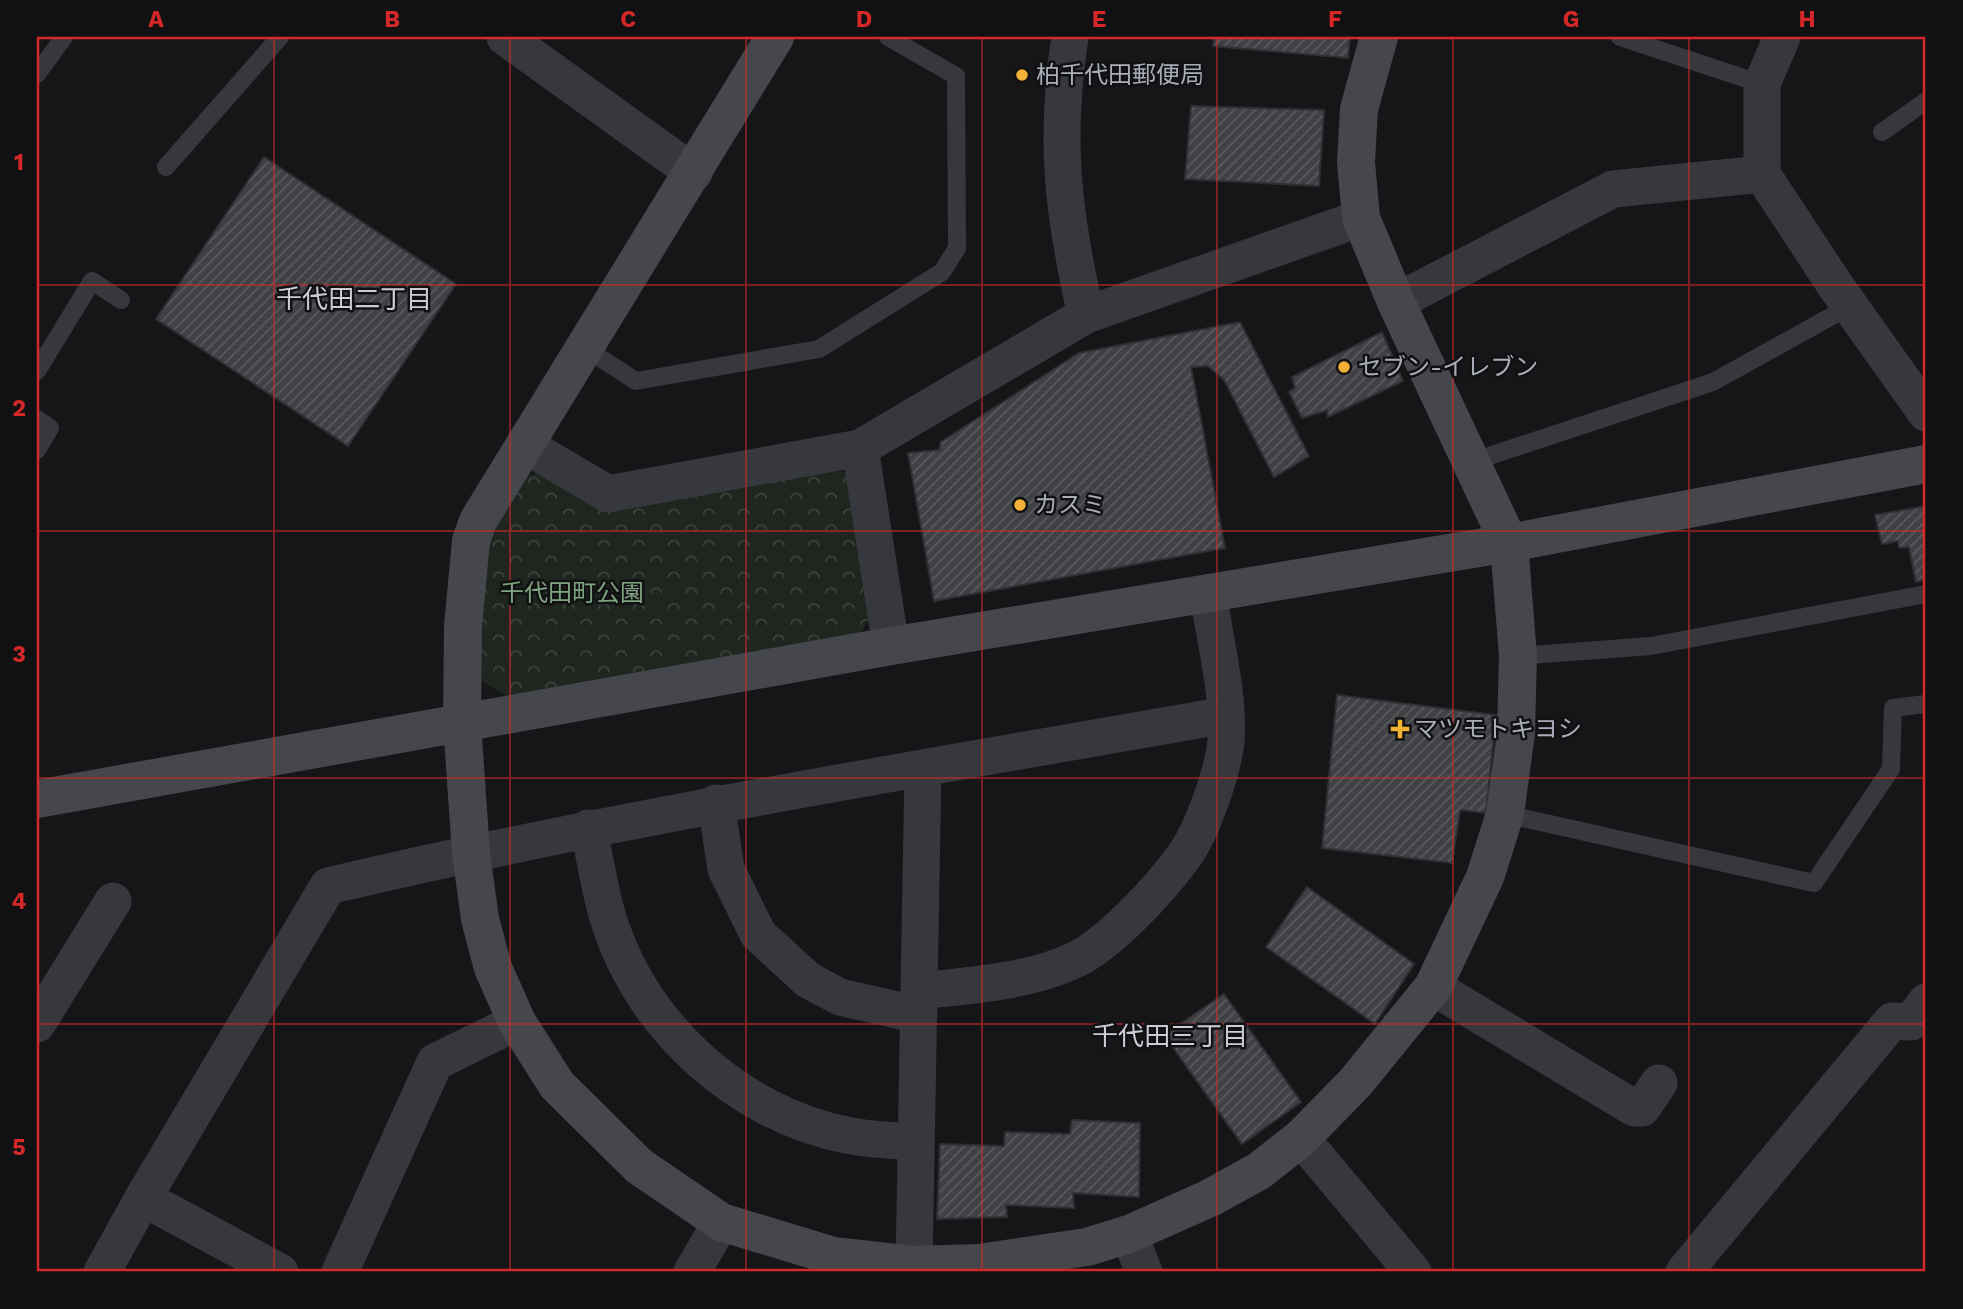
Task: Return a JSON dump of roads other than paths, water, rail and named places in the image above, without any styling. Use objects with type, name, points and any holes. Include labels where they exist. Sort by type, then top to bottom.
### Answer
[{"type":"street","points":[[505,37],[694,173]]},
{"type":"street","points":[[775,37],[478,522],[471,541],[463,626],[462,723],[471,853],[480,919],[493,968],[517,1022],[557,1085],[639,1166],[721,1222],[833,1256],[914,1265],[979,1263],[1043,1256],[1129,1234],[1210,1198],[1249,1176],[1301,1138],[1355,1083],[1433,987],[1485,877],[1505,814],[1516,733],[1518,656],[1509,543],[1396,302],[1362,218],[1356,162],[1359,109],[1379,37]]},
{"type":"street","points":[[1070,37],[1063,82],[1059,148],[1069,237],[1086,315]]},
{"type":"street","points":[[1782,37],[1762,84],[1762,174],[1850,306],[1922,398]]},
{"type":"street","points":[[1396,302],[1614,189],[1762,174]]},
{"type":"street","points":[[525,445],[608,494],[860,448],[1086,315],[1362,218]]},
{"type":"street","points":[[860,448],[891,646]]},
{"type":"street","points":[[37,799],[891,646],[1509,543],[1926,464]]},
{"type":"street","points":[[716,803],[726,869],[758,934],[808,980],[840,997],[920,1003],[1077,959],[1120,926],[1186,854],[1219,775],[1226,744],[1226,715],[1208,593]]},
{"type":"street","points":[[102,1272],[328,886],[471,853],[716,803],[1226,715]]},
{"type":"street","points":[[914,1265],[923,769]]},
{"type":"street","points":[[588,828],[615,938],[636,980],[662,1020],[696,1058],[735,1088],[787,1116],[845,1135],[915,1142]]},
{"type":"street","points":[[37,1024],[113,901]]},
{"type":"street","points":[[1433,987],[1634,1108],[1642,1108],[1658,1083]]},
{"type":"street","points":[[1684,1272],[1892,1021],[1921,1017]]},
{"type":"street","points":[[340,1272],[435,1062],[517,1022]]},
{"type":"street","points":[[1301,1138],[1413,1272]]},
{"type":"street","points":[[143,1198],[280,1272]]},
{"type":"street","points":[[692,1272],[721,1222]]},
{"type":"street","points":[[1129,1234],[1143,1272]]},
{"type":"lane","points":[[37,74],[64,37]]},
{"type":"lane","points":[[166,167],[280,37]]},
{"type":"lane","points":[[586,349],[636,381],[819,349],[942,272],[957,248],[956,76],[888,37]]},
{"type":"lane","points":[[1620,37],[1762,84]]},
{"type":"lane","points":[[1882,132],[1926,102]]},
{"type":"lane","points":[[37,371],[92,281],[121,300]]},
{"type":"lane","points":[[1471,462],[1713,382],[1850,306]]},
{"type":"lane","points":[[37,419],[50,428],[37,450]]},
{"type":"lane","points":[[1518,656],[1651,646],[1926,594]]},
{"type":"lane","points":[[1505,814],[1814,883],[1891,769],[1893,708],[1926,704]]},
{"type":"place","name":"柏千代田郵便局","points":[[1022,75]]},
{"type":"place","name":"セブン-イレブン","points":[[1344,367]]},
{"type":"place","name":"カスミ","points":[[1020,505]]},
{"type":"place","name":"マツモトキヨシ","points":[[1400,729]]},
{"type":"district","name":"千代田二丁目","points":[[354,299]]},
{"type":"district","name":"千代田三丁目","points":[[1170,1036]]},
{"type":"park label","name":"千代田町公園","points":[[572,593]]}]
